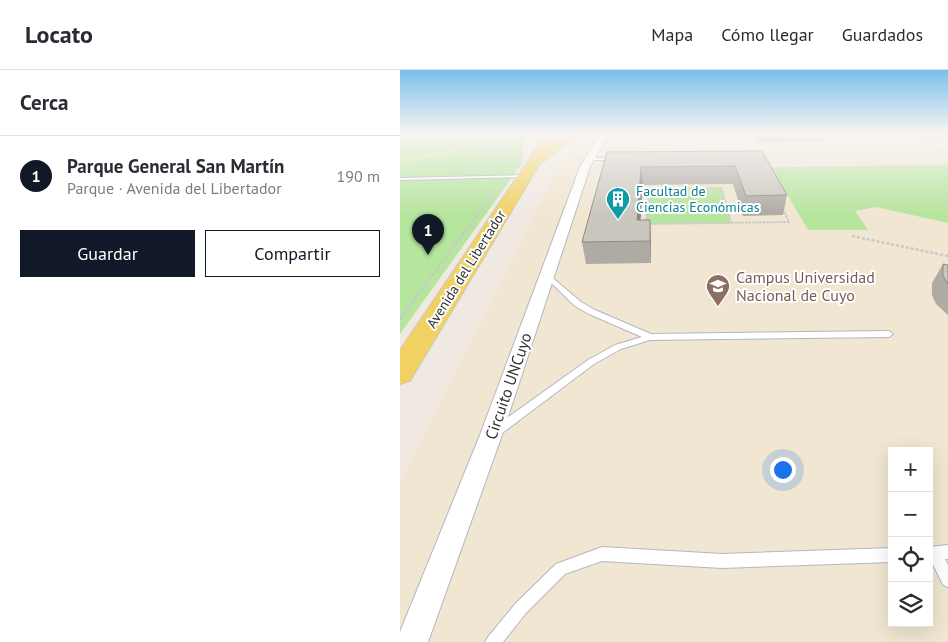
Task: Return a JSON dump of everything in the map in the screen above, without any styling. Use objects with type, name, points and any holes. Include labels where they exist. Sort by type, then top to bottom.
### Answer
[{"type":"main road","name":"Avenida del Libertador","points":[[400,373],[521,173],[532,160]]},
{"type":"main road","name":"Avenida del Libertador","points":[[521,173],[539,160]]},
{"type":"street","name":"Circuito UNCuyo","points":[[412,642],[491,435],[546,275],[589,160]]},
{"type":"lane","points":[[400,179],[521,173]]},
{"type":"lane","points":[[546,275],[578,304],[650,338]]},
{"type":"lane","points":[[491,435],[591,362],[618,348],[650,338],[889,334]]},
{"type":"lane","points":[[937,553],[948,580]]},
{"type":"lane","points":[[493,642],[522,608],[561,569],[602,554],[722,561],[888,554]]},
{"type":"path","points":[[400,319],[521,173],[517,160]]},
{"type":"path","points":[[767,168],[948,165]]},
{"type":"path","points":[[720,179],[731,223]]},
{"type":"path","points":[[646,224],[649,189],[722,188]]},
{"type":"path","points":[[640,224],[790,222],[780,204]]},
{"type":"path","points":[[852,236],[948,256]]},
{"type":"shaded area","name":"Campus Universidad Nacional de Cuyo","points":[[563,160],[948,160],[948,642],[400,642],[400,481]]},
{"type":"green space","points":[[400,160],[523,160],[523,162],[400,334]]},
{"type":"green space","points":[[400,160],[418,160],[400,163]]},
{"type":"green space","points":[[948,165],[948,223],[876,207],[855,211],[868,230],[808,230],[772,168]]},
{"type":"green space","points":[[722,188],[731,223],[646,224],[649,189]]},
{"type":"building","points":[[605,160],[767,160],[787,195],[746,196],[735,166],[641,167],[637,220],[650,220],[650,241],[582,242]]},
{"type":"building","points":[[943,264],[948,265],[948,284],[943,276]]},
{"type":"place","name":"Facultad de Ciencias Económicas","points":[[618,220]]},
{"type":"place","name":"Parque General San Martín","points":[[428,255]]},
{"type":"place","name":"Campus Universidad Nacional de Cuyo","points":[[718,307]]}]
